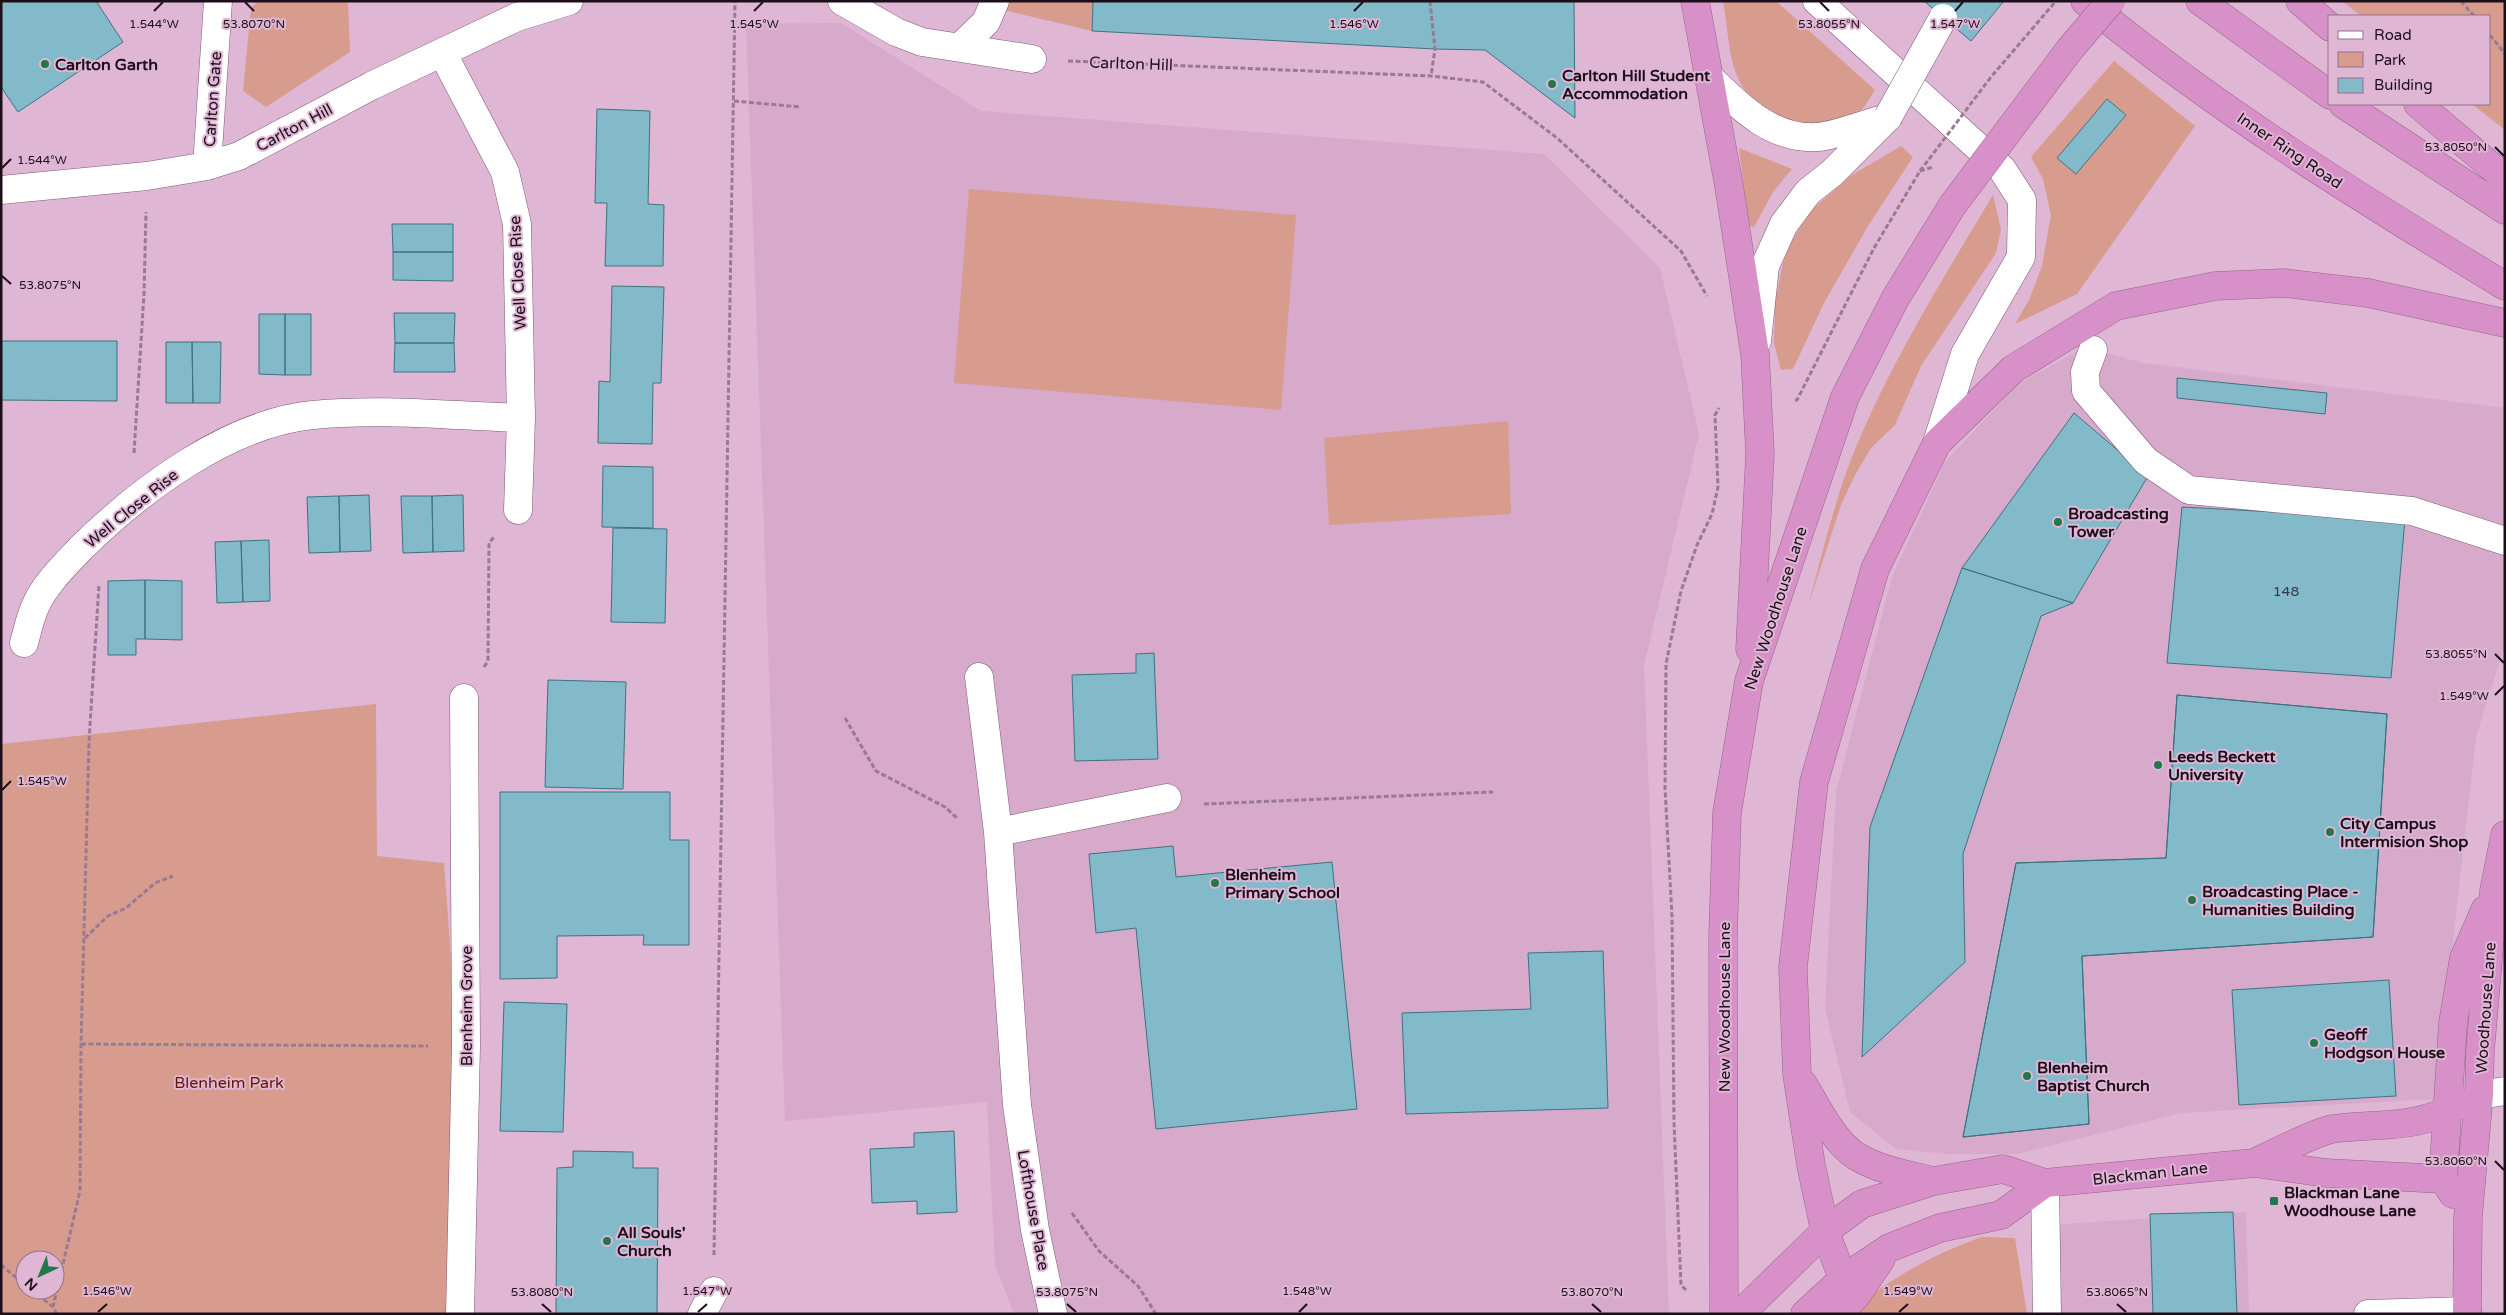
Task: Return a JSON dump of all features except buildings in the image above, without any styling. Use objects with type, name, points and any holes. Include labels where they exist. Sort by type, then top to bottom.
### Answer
[{"type":"highway","points":[[1694,1],[1710,78],[1755,354],[1760,454],[1749,681]]},
{"type":"highway","name":"Inner Ring Road","points":[[2085,1],[2140,46],[2300,158],[2505,286]]},
{"type":"highway","name":"New Woodhouse Lane","points":[[1724,1314],[1723,936],[1727,823],[1749,681],[1845,397],[1895,299],[1952,206],[2070,49],[2111,1]]},
{"type":"highway","points":[[2200,1],[2244,35],[2328,94]]},
{"type":"highway","points":[[2300,1],[2328,25]]},
{"type":"highway","points":[[2345,105],[2505,210]]},
{"type":"highway","points":[[2419,105],[2505,178]]},
{"type":"highway","points":[[1842,1279],[1825,1231],[1811,1164],[1797,1074],[1793,967],[1814,782],[1874,570],[1937,443],[2014,369],[2116,306],[2215,286],[2284,283],[2368,294],[2505,323]]},
{"type":"highway","name":"Woodhouse Lane","points":[[2467,1312],[2468,1217],[2492,1093],[2480,1052],[2494,891],[2505,835]]},
{"type":"highway","name":"Woodhouse Lane","points":[[2443,1179],[2453,1023],[2464,958],[2494,891]]},
{"type":"highway","points":[[1797,1074],[1834,1134],[1855,1155],[1882,1168],[1934,1181]]},
{"type":"highway","name":"Woodhouse Lane","points":[[2448,1112],[2492,1093]]},
{"type":"highway","name":"Blackman Lane","points":[[2254,1163],[2330,1129],[2412,1124],[2448,1112]]},
{"type":"highway","name":"Blackman Lane","points":[[1740,1314],[1825,1231],[1862,1204],[1934,1181],[2003,1170],[2045,1184],[2254,1163],[2326,1172],[2443,1179]]},
{"type":"highway","points":[[2443,1179],[2468,1217]]},
{"type":"highway","name":"Blackman Lane","points":[[1806,1314],[1842,1279],[1889,1248],[1940,1228],[2001,1215],[2045,1184]]},
{"type":"highway","points":[[1837,1314],[1856,1296],[1889,1248]]},
{"type":"street","name":"Carlton Gate","points":[[207,166],[218,1]]},
{"type":"street","name":"Carlton Hill","points":[[1,190],[146,176],[207,166],[239,156],[371,86],[443,54],[517,17],[569,1]]},
{"type":"street","points":[[842,1],[896,32],[922,42],[1032,59]]},
{"type":"street","points":[[960,47],[978,32],[986,22],[995,1]]},
{"type":"street","points":[[1817,1],[2002,169],[2022,200],[2021,257],[1966,354],[1937,443]]},
{"type":"street","points":[[1755,354],[1765,266],[1784,224],[1808,192],[1832,173],[1888,118],[1943,18]]},
{"type":"street","name":"Well Close Rise","points":[[443,54],[505,172],[518,224],[522,418],[518,510]]},
{"type":"street","points":[[1710,78],[1746,112],[1785,134],[1817,137],[1888,118]]},
{"type":"street","points":[[2093,350],[2085,372],[2086,391],[2146,461],[2189,490],[2412,511],[2505,541]]},
{"type":"street","name":"Well Close Rise","points":[[24,643],[35,606],[62,567],[102,527],[178,468],[252,429],[312,415],[390,412],[522,418]]},
{"type":"street","name":"Lofthouse Place","points":[[978,677],[999,844],[1017,1106],[1035,1230],[1053,1314]]},
{"type":"street","name":"Blenheim Grove","points":[[460,1314],[466,1046],[464,698]]},
{"type":"street","points":[[999,844],[1167,798]]},
{"type":"street","points":[[2045,1184],[2047,1314]]},
{"type":"street","points":[[2368,1314],[2467,1312]]},
{"type":"path","points":[[708,1302],[736,1]]},
{"type":"path","points":[[1430,1],[1435,49],[1431,76]]},
{"type":"path","points":[[1810,372],[1874,248],[1920,171],[1991,76],[2056,1]]},
{"type":"path","points":[[2461,1],[2473,15]]},
{"type":"path","points":[[2491,36],[2505,54]]},
{"type":"path","name":"Carlton Hill","points":[[1032,59],[1431,76],[1483,82],[1557,138],[1681,251],[1709,300]]},
{"type":"path","points":[[734,100],[801,107]]},
{"type":"path","points":[[130,504],[144,294],[146,176]]},
{"type":"path","points":[[1681,1285],[1674,1123],[1672,916],[1665,788],[1666,664],[1681,591],[1697,545],[1712,514],[1718,487],[1716,450]]},
{"type":"path","points":[[464,698],[488,661],[489,543],[518,510]]},
{"type":"path","points":[[53,1307],[80,1191],[81,1044],[89,741],[102,527]]},
{"type":"path","points":[[845,718],[876,771],[945,807],[999,844]]},
{"type":"path","points":[[1167,798],[1210,806],[1493,792]]},
{"type":"path","points":[[84,938],[108,916],[126,908],[154,883],[174,876]]},
{"type":"path","points":[[81,1044],[466,1046]]},
{"type":"path","points":[[1069,1209],[1099,1251],[1138,1286],[1156,1314]]},
{"type":"path","points":[[1,1265],[15,1276]]},
{"type":"path","points":[[44,1300],[53,1307],[57,1314]]},
{"type":"shaded area","name":"Blenheim Primary School","points":[[841,23],[981,111],[1544,154],[1660,268],[1699,434],[1644,665],[1669,1314],[1014,1314],[995,1265],[987,1102],[785,1121],[746,24]]},
{"type":"shaded area","name":"Leeds Beckett University","points":[[2085,347],[2143,363],[2505,408],[2505,644],[2476,737],[2435,1099],[2181,1113],[2017,1154],[1949,1154],[1896,1149],[1850,1112],[1825,1008],[1836,792],[1892,577],[1945,462],[2018,384]]},
{"type":"shaded area","points":[[2246,1212],[2249,1314],[2048,1314],[2048,1225]]},
{"type":"green space","points":[[258,1],[348,1],[350,52],[266,107],[243,91],[251,8]]},
{"type":"green space","points":[[995,1],[1093,1],[1092,31],[995,8]]},
{"type":"green space","points":[[1723,1],[1776,1],[1875,90],[1866,105],[1848,116],[1821,124],[1792,122],[1766,110],[1754,101],[1745,90],[1735,70]]},
{"type":"green space","points":[[2342,1],[2505,1],[2505,130],[2473,105],[2491,105],[2491,15],[2360,15]]},
{"type":"green space","points":[[2114,61],[2195,126],[2077,294],[2015,324],[2029,300],[2042,266],[2051,215],[2043,179],[2031,157]],"holes":[[[2107,99],[2126,115],[2076,174],[2057,158]]]},
{"type":"green space","points":[[1901,146],[1913,157],[1868,226],[1824,303],[1793,369],[1781,370],[1774,343],[1775,302],[1785,253],[1809,212],[1852,175]]},
{"type":"green space","points":[[1739,148],[1792,169],[1773,192],[1754,227],[1748,225]]},
{"type":"green space","points":[[969,189],[1296,215],[1281,410],[954,383]]},
{"type":"green space","points":[[1993,195],[2001,229],[1996,253],[1921,366],[1895,425],[1871,448],[1855,475],[1841,505],[1808,606],[1838,498],[1852,455],[1861,435],[1891,373],[1940,283]]},
{"type":"green space","points":[[1508,421],[1511,514],[1329,525],[1324,438]]},
{"type":"green space","name":"Blenheim Park","points":[[376,704],[377,856],[444,863],[458,1055],[451,1314],[1,1314],[1,744]]},
{"type":"green space","points":[[1982,1237],[2015,1238],[2027,1314],[1848,1314],[1878,1290],[1911,1269],[1946,1251]]},
{"type":"place","name":"Carlton Garth","points":[[45,64]]},
{"type":"place","name":"Carlton Hill Student Accommodation","points":[[1552,84]]},
{"type":"place","name":"Broadcasting Tower","points":[[2058,522]]},
{"type":"place","name":"Leeds Beckett University","points":[[2158,765]]},
{"type":"place","name":"City Campus Intermision Shop","points":[[2330,832]]},
{"type":"place","name":"Blenheim Primary School","points":[[1215,883]]},
{"type":"place","name":"Broadcasting Place - Humanities Building","points":[[2192,900]]},
{"type":"place","name":"Geoff Hodgson House","points":[[2314,1043]]},
{"type":"place","name":"Blenheim Baptist Church","points":[[2027,1076]]},
{"type":"place","name":"Blackman Lane Woodhouse Lane","points":[[2274,1201]]},
{"type":"place","name":"All Souls' Church","points":[[607,1241]]}]
